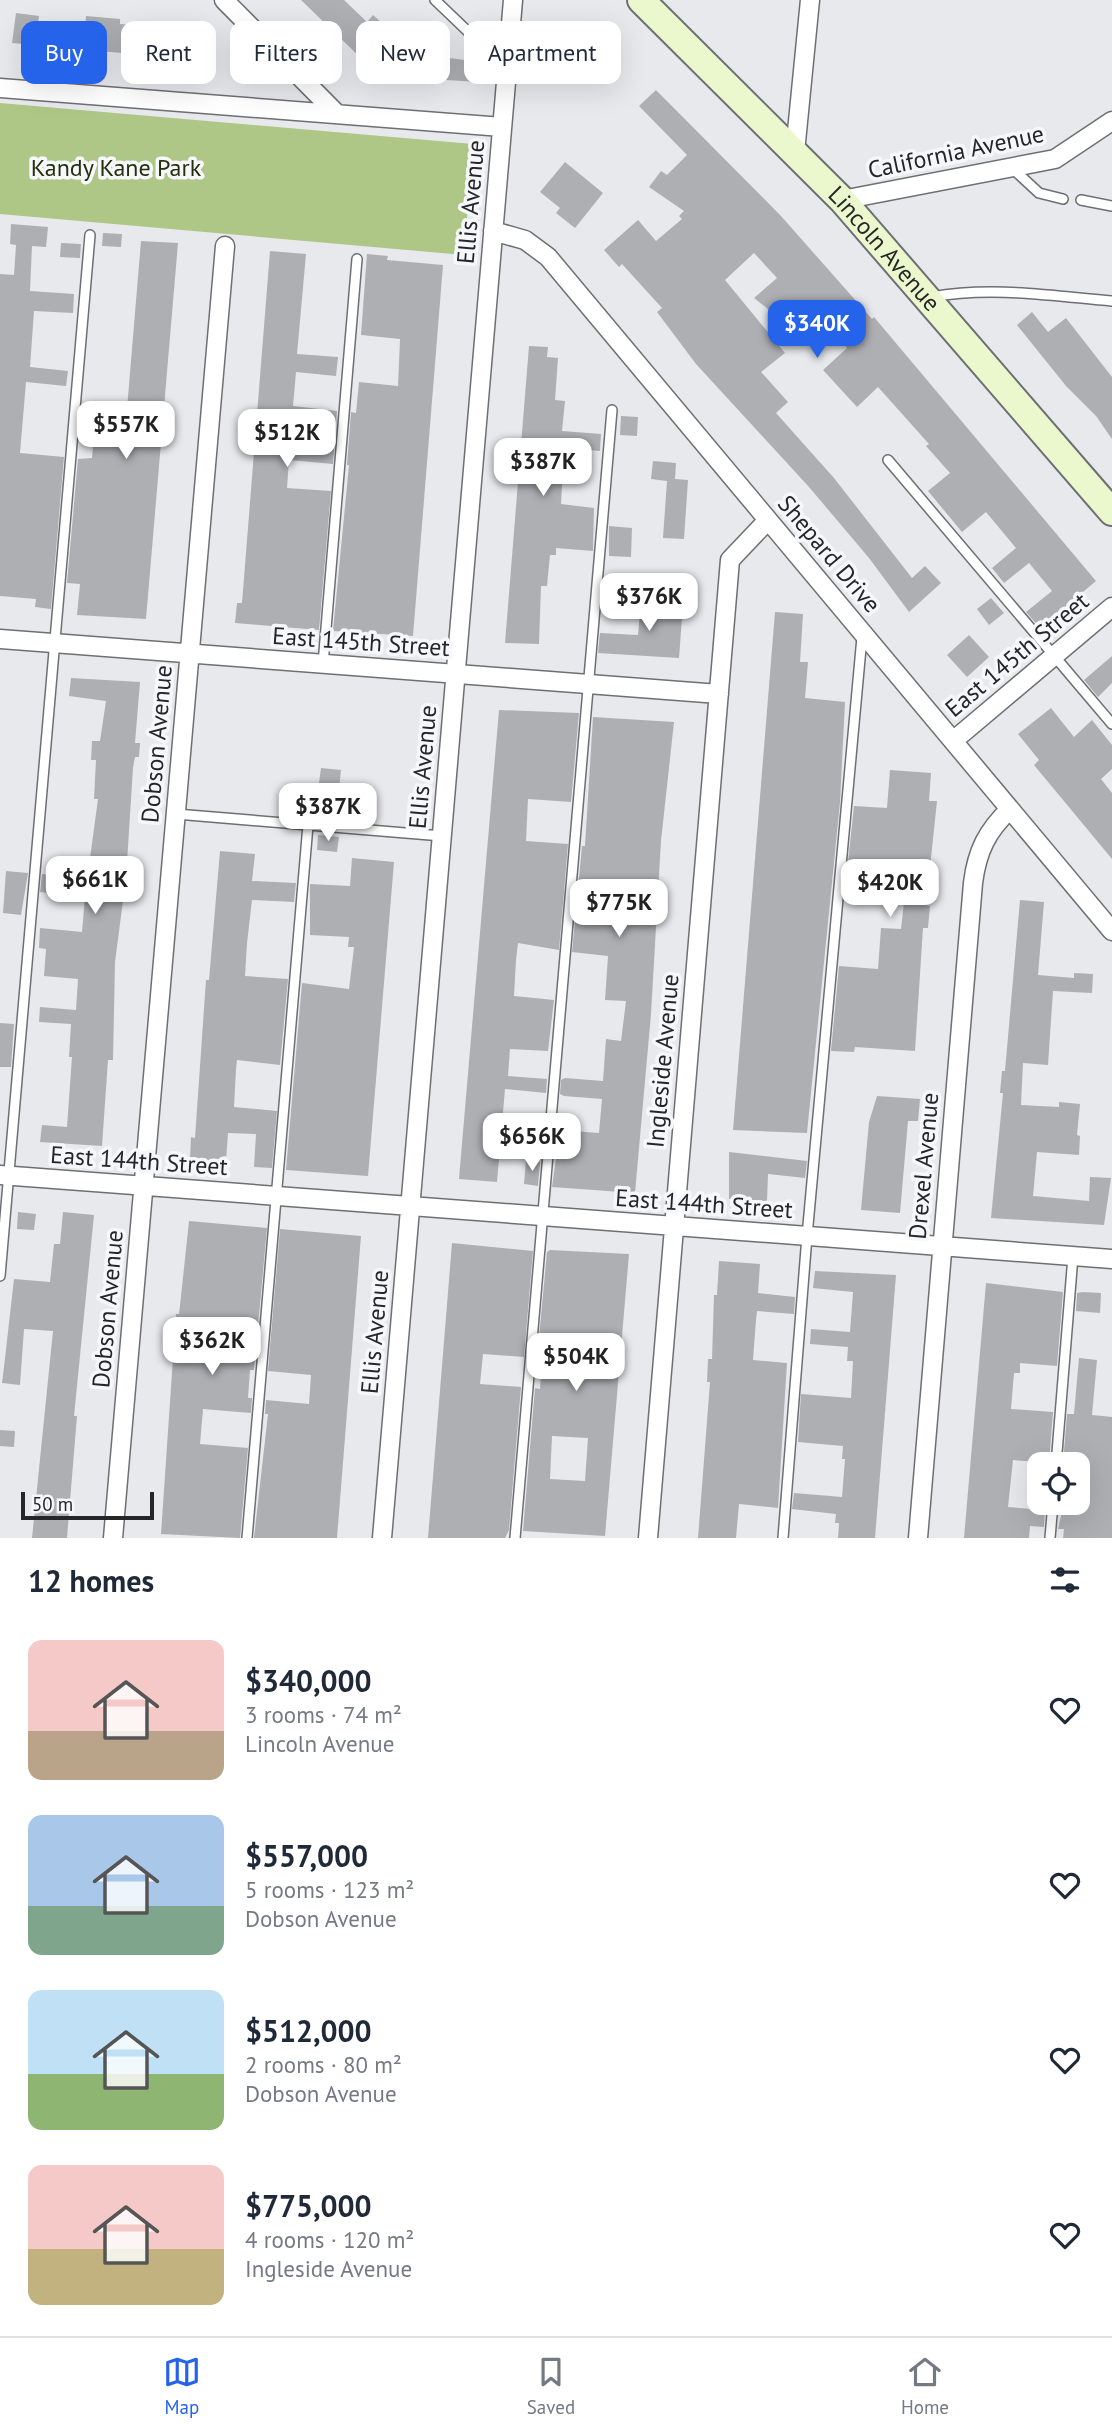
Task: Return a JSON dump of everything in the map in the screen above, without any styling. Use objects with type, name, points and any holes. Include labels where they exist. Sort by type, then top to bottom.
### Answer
[{"type":"street","points":[[223,0],[337,114]]},
{"type":"street","name":"Ellis Avenue","points":[[511,21],[513,0]]},
{"type":"street","name":"Lincoln Avenue","points":[[641,0],[842,200],[1112,512]]},
{"type":"street","points":[[795,152],[810,0]]},
{"type":"street","name":"Ellis Avenue","points":[[382,1538],[506,84]]},
{"type":"street","points":[[0,88],[502,127]]},
{"type":"street","name":"California Avenue","points":[[842,200],[1055,159],[1112,121]]},
{"type":"street","name":"Shepard Drive","points":[[493,231],[525,240],[548,257],[1112,931]]},
{"type":"street","name":"Dobson Avenue","points":[[113,1538],[225,246]]},
{"type":"street","name":"Ingleside Avenue","points":[[648,1538],[730,559],[768,520]]},
{"type":"street","name":"East 145th Street","points":[[953,741],[1112,607]]},
{"type":"street","name":"East 145th Street","points":[[0,639],[719,694]]},
{"type":"street","name":"Drexel Avenue","points":[[918,1538],[976,858],[991,830],[1010,809]]},
{"type":"street","name":"East 144th Street","points":[[4,1175],[1112,1259]]},
{"type":"lane","points":[[435,0],[464,28]]},
{"type":"lane","points":[[1011,167],[1039,193],[1063,199]]},
{"type":"lane","points":[[1081,200],[1112,206]]},
{"type":"lane","points":[[0,1276],[4,1175],[55,643],[90,235]]},
{"type":"lane","points":[[323,664],[358,259]]},
{"type":"lane","points":[[927,298],[957,292],[1020,293],[1112,301]]},
{"type":"lane","points":[[515,1538],[612,410]]},
{"type":"lane","points":[[888,460],[1112,724]]},
{"type":"lane","points":[[783,1538],[807,1236],[863,632]]},
{"type":"lane","points":[[176,814],[442,836]]},
{"type":"lane","points":[[247,1538],[308,825]]},
{"type":"lane","points":[[1057,1452],[1073,1256]]},
{"type":"lane","points":[[1050,1538],[1052,1515]]},
{"type":"green space","name":"Kandy Kane Park","points":[[0,103],[473,144],[464,255],[0,214]]},
{"type":"building","points":[[301,0],[344,0],[366,21],[356,21],[356,53],[342,40],[342,21],[323,21]]},
{"type":"building","points":[[16,13],[39,16],[38,21],[21,21],[21,44],[12,43]]},
{"type":"building","points":[[373,15],[380,21],[368,21]]},
{"type":"building","points":[[86,16],[120,19],[121,53],[107,52],[107,21],[86,21]]},
{"type":"building","points":[[450,58],[464,60],[464,81],[450,80]]},
{"type":"building","points":[[656,90],[781,216],[872,319],[874,317],[1096,581],[1040,628],[1026,612],[1052,591],[1029,563],[1004,583],[992,568],[1016,548],[986,512],[962,532],[928,491],[950,473],[926,446],[929,444],[878,387],[857,407],[823,370],[847,348],[828,324],[824,326],[818,318],[803,337],[754,298],[777,278],[754,253],[725,280],[785,353],[761,372],[788,402],[776,413],[834,478],[912,578],[925,566],[941,583],[909,612],[869,558],[809,487],[696,364],[657,312],[662,308],[622,264],[619,267],[604,250],[638,220],[656,241],[682,219],[679,216],[684,211],[649,187],[661,171],[667,175],[687,155],[639,106]]},
{"type":"building","points":[[565,162],[603,193],[575,228],[556,213],[560,208],[540,192]]},
{"type":"building","points":[[11,224],[48,227],[46,247],[32,246],[30,291],[74,294],[73,313],[34,311],[30,367],[68,371],[66,386],[26,382],[20,453],[64,457],[51,609],[35,607],[36,599],[0,596],[0,274],[14,275],[16,245],[10,244]]},
{"type":"building","points":[[103,233],[122,234],[121,247],[102,246]]},
{"type":"building","points":[[141,241],[178,243],[146,619],[77,615],[80,584],[67,583],[78,459],[92,458],[95,422],[85,421],[85,406],[127,409]]},
{"type":"building","points":[[61,243],[81,244],[80,258],[60,257]]},
{"type":"building","points":[[270,251],[306,254],[297,354],[338,357],[336,376],[296,372],[293,406],[337,411],[333,464],[289,460],[287,488],[331,491],[319,630],[235,623],[237,603],[242,603]]},
{"type":"building","points":[[367,254],[388,256],[387,260],[443,265],[413,636],[333,631],[349,465],[351,412],[356,413],[359,382],[398,386],[400,339],[361,335]]},
{"type":"building","points":[[1032,312],[1048,332],[1066,318],[1112,377],[1112,439],[1096,416],[1066,386],[1017,325]]},
{"type":"building","points":[[529,346],[548,347],[547,357],[558,358],[555,400],[565,401],[562,431],[601,434],[600,451],[564,448],[561,504],[594,508],[593,551],[556,548],[556,555],[550,555],[547,586],[541,586],[539,644],[505,643]]},
{"type":"building","points":[[621,416],[638,417],[637,436],[620,435]]},
{"type":"building","points":[[653,461],[676,463],[675,479],[688,480],[684,539],[663,538],[667,481],[651,479]]},
{"type":"building","points":[[609,526],[632,528],[631,557],[609,556]]},
{"type":"building","points":[[991,598],[1004,613],[989,625],[977,609]]},
{"type":"building","points":[[641,601],[683,604],[679,658],[598,653],[600,633],[638,635]]},
{"type":"building","points":[[775,612],[803,614],[800,662],[808,662],[805,698],[845,702],[840,802],[807,1133],[733,1130]]},
{"type":"building","points":[[969,635],[989,657],[967,677],[947,655]]},
{"type":"building","points":[[1112,656],[1112,683],[1098,697],[1084,680]]},
{"type":"building","points":[[71,678],[140,682],[135,743],[140,743],[139,757],[135,757],[133,768],[126,878],[115,962],[113,1060],[108,1060],[102,1146],[40,1142],[42,1125],[67,1127],[72,1057],[69,1057],[71,1024],[39,1022],[40,1007],[76,1010],[78,979],[44,976],[46,949],[39,948],[40,928],[82,932],[85,897],[40,892],[42,874],[82,878],[82,873],[88,873],[98,799],[94,799],[96,760],[91,760],[92,741],[100,741],[106,701],[69,696]]},
{"type":"building","points":[[1051,708],[1074,737],[1092,720],[1112,745],[1112,769],[1101,779],[1112,793],[1112,859],[1034,765],[1039,760],[1018,734]]},
{"type":"building","points":[[499,710],[579,713],[571,802],[528,799],[526,841],[568,844],[559,950],[518,943],[516,960],[514,996],[554,1000],[548,1051],[510,1049],[508,1076],[547,1079],[546,1093],[505,1089],[497,1182],[459,1179]]},
{"type":"building","points":[[593,717],[674,722],[661,841],[651,1014],[635,1193],[552,1187],[560,1130],[599,1133],[602,1099],[564,1096],[560,1094],[561,1080],[603,1081],[606,1039],[621,1041],[626,1001],[605,1000],[608,956],[572,952],[582,846],[585,846]]},
{"type":"building","points":[[321,768],[341,770],[337,809],[316,806]]},
{"type":"building","points":[[890,770],[931,773],[929,801],[937,801],[926,905],[930,906],[928,928],[923,928],[915,1051],[855,1047],[854,1052],[831,1051],[839,966],[878,969],[881,928],[901,929],[905,893],[885,892],[886,875],[847,872],[854,806],[887,808]]},
{"type":"building","points":[[318,835],[339,837],[337,852],[317,850]]},
{"type":"building","points":[[220,851],[255,854],[252,881],[296,883],[294,902],[252,900],[247,943],[245,976],[288,979],[280,1065],[237,1060],[236,1069],[234,1107],[277,1111],[272,1168],[254,1167],[256,1134],[228,1133],[226,1161],[190,1159],[191,1137],[195,1138],[206,980],[209,980]]},
{"type":"building","points":[[352,858],[394,862],[368,1176],[286,1170],[302,983],[349,989],[354,947],[348,947],[349,937],[310,935],[310,884],[350,886]]},
{"type":"building","points":[[6,871],[28,873],[21,915],[3,913]]},
{"type":"building","points":[[1020,900],[1044,902],[1038,975],[1074,978],[1074,973],[1093,974],[1092,993],[1053,991],[1048,1065],[1023,1063],[1021,1105],[1059,1107],[1059,1102],[1080,1104],[1077,1135],[1080,1136],[1079,1155],[1037,1152],[1033,1196],[1089,1201],[1090,1177],[1111,1178],[1104,1225],[991,1218],[1003,1093],[1000,1093],[1002,1071],[1005,1071]]},
{"type":"building","points":[[0,1023],[14,1024],[11,1067],[0,1067]]},
{"type":"building","points":[[877,1096],[920,1099],[918,1121],[908,1121],[900,1213],[861,1210],[869,1122]]},
{"type":"building","points":[[729,1152],[807,1161],[805,1178],[768,1174],[767,1201],[729,1199]]},
{"type":"building","points":[[526,1160],[540,1162],[538,1186],[524,1184]]},
{"type":"building","points":[[18,1212],[36,1214],[34,1230],[17,1229]]},
{"type":"building","points":[[63,1212],[94,1215],[74,1416],[77,1416],[67,1538],[32,1538],[53,1331],[24,1329],[20,1385],[2,1383],[14,1279],[50,1282],[54,1244],[60,1244]]},
{"type":"building","points":[[189,1221],[267,1228],[254,1370],[250,1370],[248,1398],[252,1398],[251,1413],[203,1409],[200,1444],[248,1448],[240,1538],[161,1534],[176,1314],[179,1314]]},
{"type":"building","points":[[280,1229],[361,1236],[337,1538],[254,1538],[268,1414],[265,1414],[266,1400],[309,1404],[311,1375],[268,1371]]},
{"type":"building","points":[[452,1243],[533,1251],[524,1357],[483,1354],[480,1384],[521,1387],[509,1530],[505,1538],[428,1538]]},
{"type":"building","points":[[547,1252],[629,1254],[605,1536],[523,1531],[535,1388],[540,1389],[542,1359],[537,1359]],"holes":[[[562,1339],[589,1340],[586,1380],[559,1378]],[[552,1436],[588,1438],[585,1481],[550,1479]]]},
{"type":"building","points":[[719,1261],[760,1264],[758,1293],[795,1297],[794,1314],[757,1311],[756,1320],[753,1360],[787,1363],[778,1508],[739,1504],[736,1538],[698,1538],[710,1382],[707,1382],[708,1359],[712,1359],[714,1295],[717,1295]]},
{"type":"building","points":[[815,1271],[896,1275],[875,1538],[838,1538],[839,1523],[835,1523],[836,1514],[792,1509],[794,1493],[842,1497],[845,1459],[842,1459],[843,1446],[798,1442],[801,1394],[851,1398],[853,1361],[847,1361],[848,1347],[810,1344],[811,1329],[850,1332],[853,1292],[813,1288]]},
{"type":"building","points":[[986,1283],[1063,1292],[1057,1366],[1020,1363],[1020,1373],[1014,1373],[1011,1409],[1053,1412],[1050,1452],[1027,1452],[1027,1461],[1013,1460],[1008,1507],[1027,1509],[1027,1515],[1045,1515],[1044,1527],[1030,1526],[1029,1538],[964,1538]]},
{"type":"building","points":[[1077,1293],[1101,1293],[1100,1313],[1076,1311]]},
{"type":"building","points":[[1079,1358],[1097,1360],[1092,1415],[1112,1417],[1112,1538],[1063,1538],[1064,1529],[1058,1529],[1061,1515],[1090,1515],[1090,1452],[1064,1452],[1067,1414],[1074,1414]]},
{"type":"building","points":[[0,1430],[15,1431],[14,1447],[0,1446]]}]
